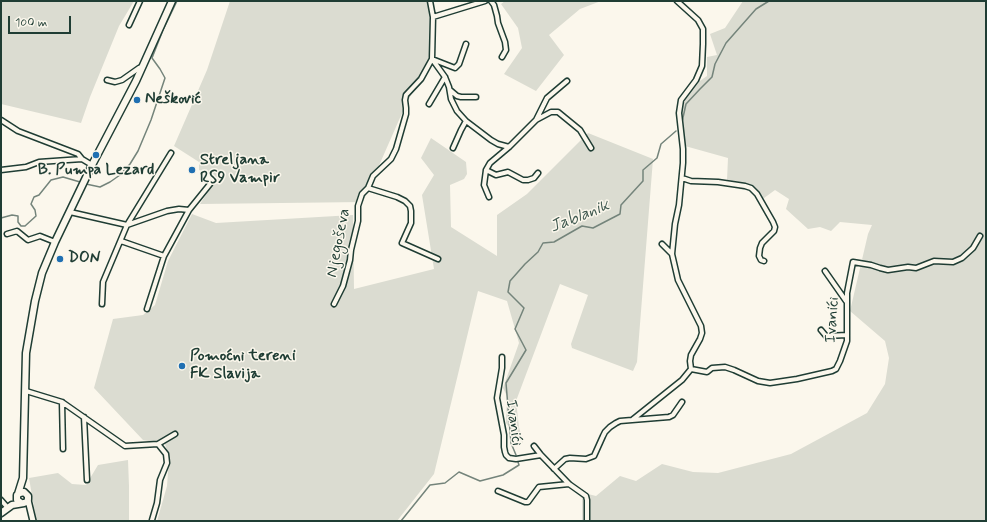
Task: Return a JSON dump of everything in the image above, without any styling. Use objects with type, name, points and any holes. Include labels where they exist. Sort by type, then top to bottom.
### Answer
[{"type":"main road","points":[[25,500],[23,478],[26,353],[42,273],[55,242],[142,67],[172,1]]},
{"type":"main road","points":[[23,478],[18,496],[18,502],[25,500]]},
{"type":"main road","points":[[1,513],[10,506],[22,492],[25,500]]},
{"type":"main road","points":[[10,506],[25,500]]},
{"type":"street","points":[[129,25],[140,1]]},
{"type":"street","name":"Njegoševa","points":[[334,304],[343,286],[350,260],[358,221],[358,206],[362,194],[368,188],[373,176],[391,159],[396,149],[406,114],[406,95],[421,79],[432,59],[433,17],[430,1]]},
{"type":"street","points":[[433,17],[485,1]]},
{"type":"street","points":[[491,1],[494,5],[498,23],[505,42],[506,50],[502,57]]},
{"type":"street","points":[[632,420],[682,380],[691,369],[690,358],[702,333],[701,326],[678,280],[672,254],[674,224],[679,205],[682,178],[683,149],[678,113],[681,100],[696,80],[702,66],[702,29],[698,20],[677,1]]},
{"type":"street","points":[[432,59],[455,68],[459,64],[466,44]]},
{"type":"street","points":[[432,59],[445,77],[450,90],[451,99],[457,111],[466,121],[498,144],[509,147]]},
{"type":"street","points":[[107,80],[115,82],[122,80],[142,67]]},
{"type":"street","points":[[429,104],[445,77]]},
{"type":"street","points":[[536,120],[547,98],[566,81]]},
{"type":"street","points":[[450,90],[457,96],[476,97]]},
{"type":"street","points":[[489,197],[484,185],[486,170],[490,163],[509,147],[536,120],[551,112],[558,112],[580,130],[591,148]]},
{"type":"street","points":[[1,120],[18,131],[78,154],[82,159],[92,165]]},
{"type":"street","points":[[453,148],[466,121]]},
{"type":"street","points":[[102,304],[103,282],[127,225],[171,153]]},
{"type":"street","points":[[1,170],[26,167],[39,162],[82,159]]},
{"type":"street","points":[[486,170],[496,175],[508,172],[523,180],[534,178],[538,173]]},
{"type":"street","points":[[682,178],[691,181],[718,182],[745,186],[751,188],[757,194],[775,227],[774,231],[762,243],[760,248],[759,256],[764,262]]},
{"type":"street","points":[[147,309],[164,256],[189,210],[210,184]]},
{"type":"street","points":[[368,188],[397,197],[405,201],[410,206],[411,223],[402,243],[438,259]]},
{"type":"street","points":[[70,212],[127,225],[167,211],[179,209],[189,210]]},
{"type":"street","points":[[7,234],[18,231],[28,240],[40,236],[55,242]]},
{"type":"street","name":"Ivanići","points":[[691,369],[707,372],[712,368],[725,367],[758,381],[770,383],[797,379],[832,371],[836,369],[840,361],[847,341],[846,301],[848,281],[853,262],[888,270],[908,267],[916,268],[934,261],[953,262],[962,258],[973,248],[980,236]]},
{"type":"street","points":[[121,241],[164,256]]},
{"type":"street","points":[[662,244],[672,254]]},
{"type":"street","points":[[825,271],[846,301]]},
{"type":"street","points":[[821,330],[826,336],[847,335]]},
{"type":"street","name":"Ivanići","points":[[502,357],[502,368],[497,398],[504,435],[504,452],[509,458],[516,459],[541,455]]},
{"type":"street","points":[[26,391],[62,402],[125,446],[158,444],[175,434]]},
{"type":"street","points":[[62,402],[63,449]]},
{"type":"street","points":[[554,469],[565,459],[586,459],[594,456],[605,432],[616,423],[669,417],[673,415],[682,402]]},
{"type":"street","points":[[84,417],[87,480]]},
{"type":"street","points":[[152,520],[157,503],[160,480],[167,463],[166,454],[158,444]]},
{"type":"street","points":[[534,446],[569,484],[586,496],[588,500],[587,521]]},
{"type":"street","points":[[498,491],[528,502],[539,487],[569,484]]},
{"type":"street","points":[[1,500],[10,506]]},
{"type":"street","points":[[25,500],[33,519]]},
{"type":"shaded area","points":[[1,1],[134,1],[119,26],[81,123],[1,104]]},
{"type":"shaded area","points":[[230,1],[428,1],[431,17],[430,55],[399,120],[363,202],[200,204],[217,178],[199,170],[199,162],[174,146],[207,70]]},
{"type":"shaded area","points":[[505,1],[601,1],[580,9],[549,35],[564,55],[536,91],[504,74],[522,48],[518,28],[501,4]]},
{"type":"shaded area","points":[[743,1],[986,1],[986,521],[582,521],[582,498],[568,486],[578,487],[588,494],[596,496],[620,476],[636,481],[662,464],[693,472],[718,473],[791,454],[867,413],[885,384],[889,358],[885,341],[850,311],[868,234],[872,225],[840,222],[831,231],[820,227],[808,229],[786,209],[789,199],[775,190],[760,201],[753,191],[739,189],[739,183],[727,180],[728,158],[685,146],[680,122],[681,100],[694,85],[707,76],[707,57],[717,55],[710,34],[725,28]]},
{"type":"shaded area","points":[[588,133],[653,159],[637,362],[633,371],[572,348],[571,344],[588,295],[560,284],[516,401],[519,427],[523,443],[506,423],[507,396],[503,388],[519,343],[507,301],[478,291],[434,474],[397,521],[157,521],[167,486],[169,458],[165,444],[143,440],[94,388],[113,319],[143,315],[155,305],[168,261],[192,214],[216,223],[353,215],[354,289],[434,269],[422,195],[434,175],[421,158],[431,138],[466,162],[467,174],[464,179],[450,185],[451,227],[497,256],[497,215],[527,194]]},
{"type":"shaded area","points":[[128,460],[129,521],[32,521],[35,513],[29,478],[58,473],[72,484],[86,485],[98,465]]},
{"type":"waterway","points":[[86,184],[100,187],[110,182],[120,175],[130,164],[138,151],[151,120],[165,78],[152,58],[177,1]]},
{"type":"waterway","name":"Jablanik","points":[[682,122],[686,104],[712,77],[715,64],[726,43],[756,9],[769,1]]},
{"type":"waterway","name":"Jablanik","points":[[516,455],[511,443],[506,383],[526,350],[515,329],[524,308],[508,292],[510,281],[538,252],[543,243],[554,242],[582,226],[593,228],[620,214],[621,205],[643,181],[643,170],[657,158],[661,144],[676,131]]},
{"type":"waterway","points":[[1,218],[12,215],[18,216],[18,222],[21,226],[25,226],[36,216],[35,210],[31,204],[34,197],[39,195],[51,180],[63,177],[80,182]]},
{"type":"waterway","name":"Jablanik","points":[[401,521],[430,485],[445,483],[459,472],[480,481],[503,475],[519,465],[518,462]]},
{"type":"place","name":"Nešković","points":[[137,100]]},
{"type":"place","name":"B. Pumpa Lezard","points":[[96,155]]},
{"type":"place","name":"Streljana RS9 Vampir","points":[[192,170]]},
{"type":"place","name":"DON","points":[[60,259]]},
{"type":"place","name":"Pomoćni tereni FK Slavija","points":[[182,366]]}]
